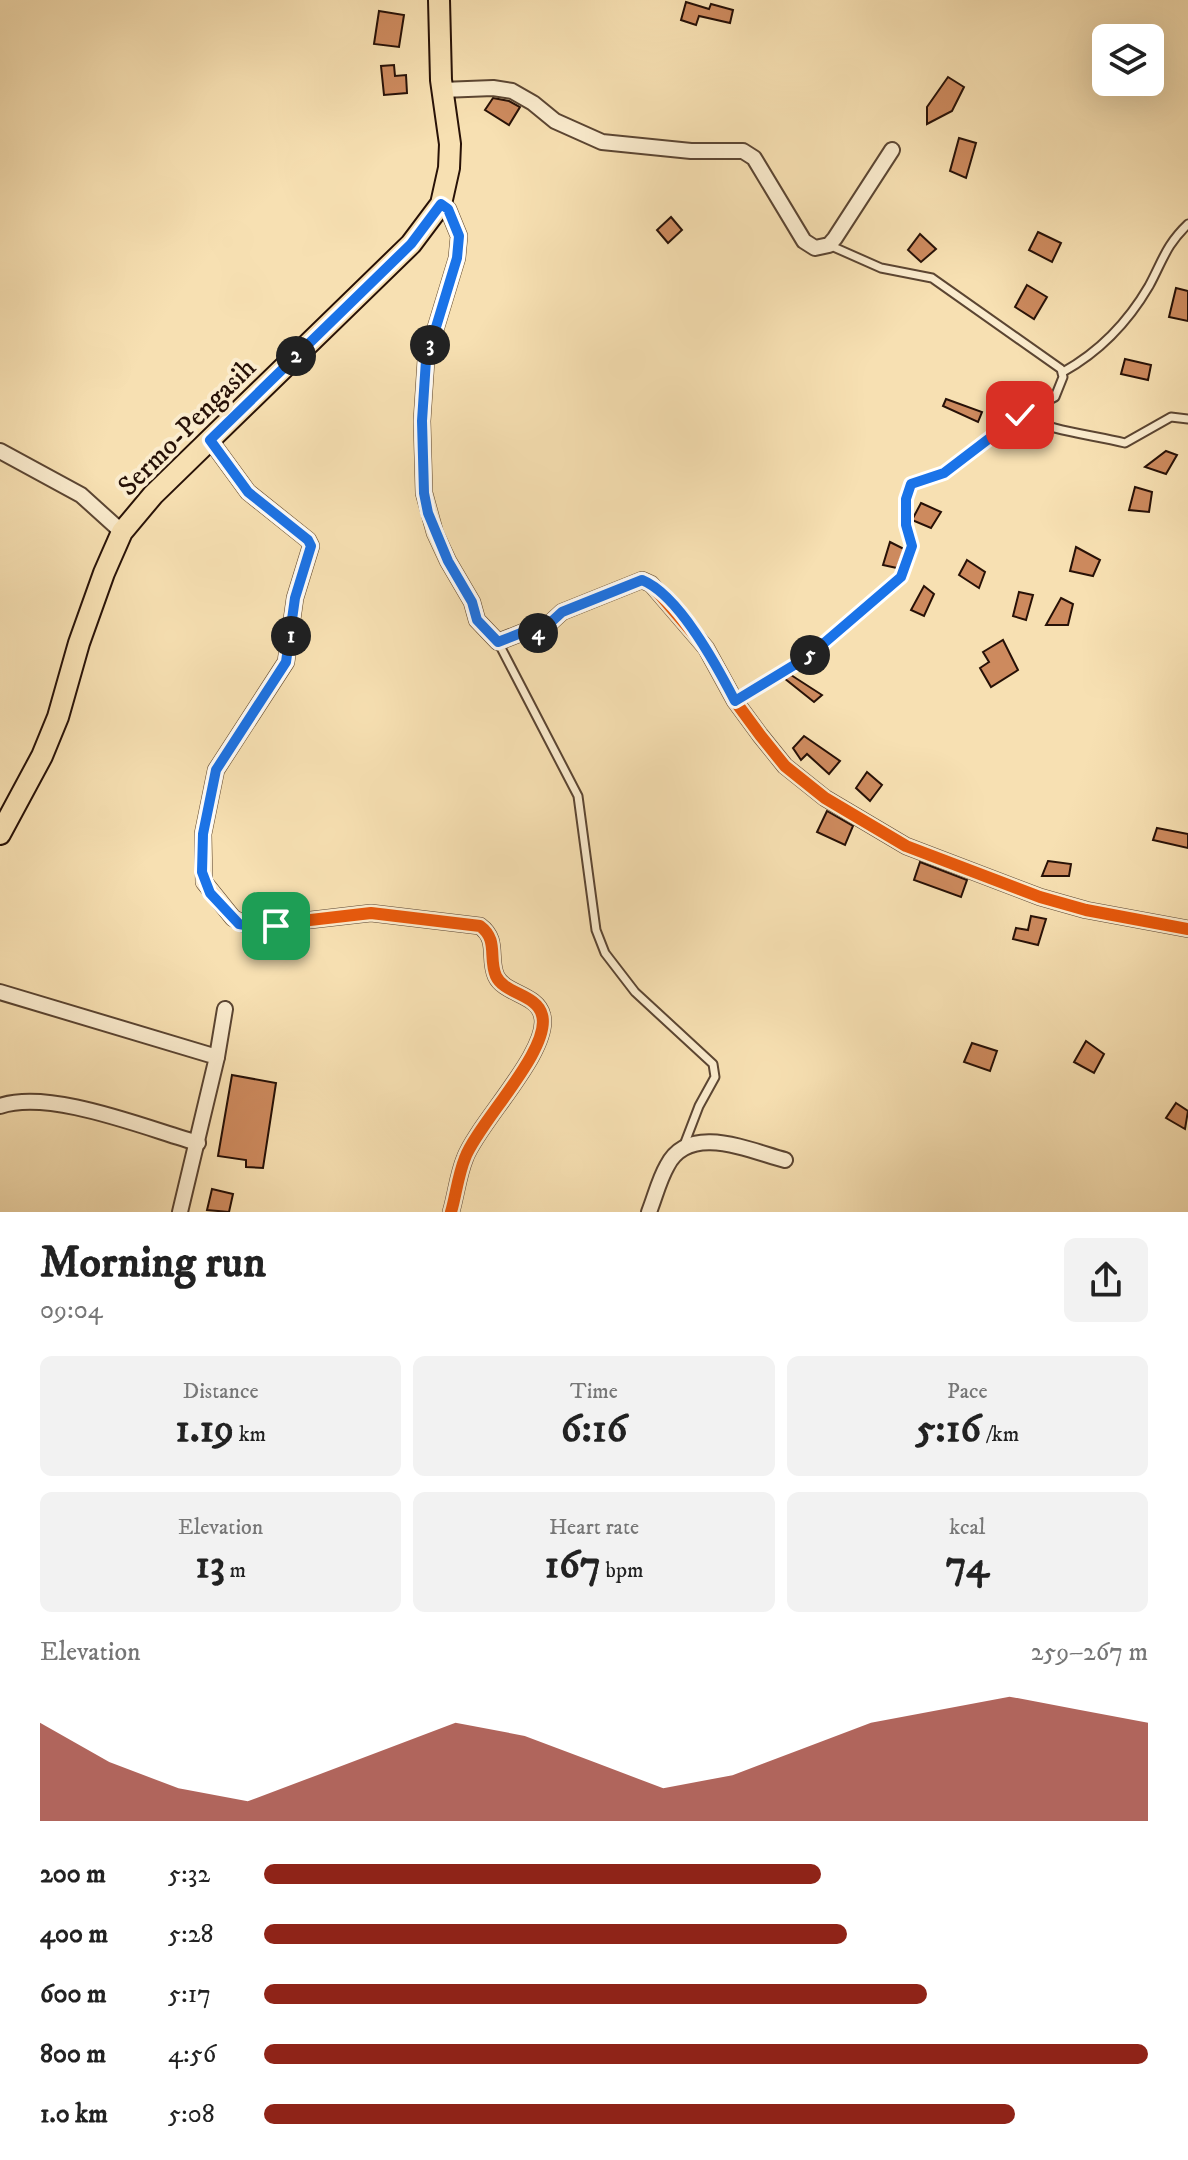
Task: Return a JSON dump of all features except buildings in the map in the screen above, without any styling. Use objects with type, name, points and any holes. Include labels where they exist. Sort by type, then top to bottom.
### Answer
[{"type":"main road","name":"Sermo-Pengasih","points":[[0,834],[42,756],[58,717],[79,643],[122,532],[153,495],[411,244],[441,204],[446,191],[450,144],[442,90],[439,0]]},
{"type":"street","points":[[442,90],[493,88],[512,91],[555,121],[602,142],[691,151],[743,151],[754,158],[804,241],[815,248],[829,245],[892,150]]},
{"type":"street","points":[[441,204],[448,209],[459,236],[454,269],[426,360],[422,421],[424,493],[428,513],[448,561],[472,602],[477,620],[498,642],[526,631],[537,635],[562,612],[642,580],[659,590],[695,632],[735,701],[785,766],[802,782],[906,846],[1062,904],[1188,929]]},
{"type":"street","points":[[210,440],[248,492],[308,540],[311,546],[295,598],[289,652],[283,670],[216,770],[202,853],[202,872],[210,893],[239,924],[250,927],[371,913],[480,926],[492,938],[499,981],[531,1001],[542,1015],[543,1027],[530,1059],[478,1133],[465,1159],[451,1212]]},
{"type":"street","points":[[0,451],[81,495],[122,532]]},
{"type":"street","points":[[0,992],[217,1057]]},
{"type":"street","points":[[180,1212],[198,1143],[225,1009]]},
{"type":"street","points":[[0,1106],[17,1101],[60,1104],[198,1143]]},
{"type":"street","points":[[649,1212],[667,1165],[683,1147],[711,1141],[785,1160]]},
{"type":"lane","points":[[735,701],[809,656],[901,577],[912,546],[906,525],[906,499],[911,484],[944,473],[1020,415],[1055,397],[1063,372],[1084,361],[1107,341],[1148,287],[1170,241],[1188,224]]},
{"type":"lane","points":[[829,245],[881,268],[932,278],[1063,372]]},
{"type":"lane","points":[[1020,415],[1045,428],[1087,433],[1125,443],[1171,417],[1188,419]]},
{"type":"lane","points":[[498,642],[578,796],[596,930],[605,953],[635,992],[713,1064],[715,1077],[699,1106],[683,1147]]},
{"type":"cycle path","points":[[441,204],[448,209],[459,236],[457,258],[426,360],[422,421],[424,493],[435,533],[472,602],[477,620],[498,642],[526,631],[537,635],[562,612],[642,580],[651,584],[706,648],[735,701],[785,766],[825,798],[906,846],[1040,897],[1086,910],[1188,929]]},
{"type":"cycle path","points":[[210,440],[248,492],[308,540],[311,546],[295,598],[286,662],[216,770],[203,834],[204,882],[233,918],[250,927],[371,913],[480,926],[489,937],[494,969],[500,982],[534,1003],[542,1015],[542,1029],[536,1047],[465,1158],[451,1212]]},
{"type":"route","points":[[276,926],[260,928],[239,924],[210,893],[202,872],[203,834],[216,770],[283,670],[289,652],[295,598],[311,546],[308,540],[248,492],[210,440],[411,244],[441,204],[448,209],[459,236],[457,258],[432,332],[426,360],[422,421],[424,493],[435,533],[472,602],[477,620],[498,642],[526,631],[537,635],[562,612],[642,580],[659,590],[695,632],[735,701],[809,656],[901,577],[912,546],[906,525],[906,499],[911,484],[944,473],[978,444],[1020,415]]}]
